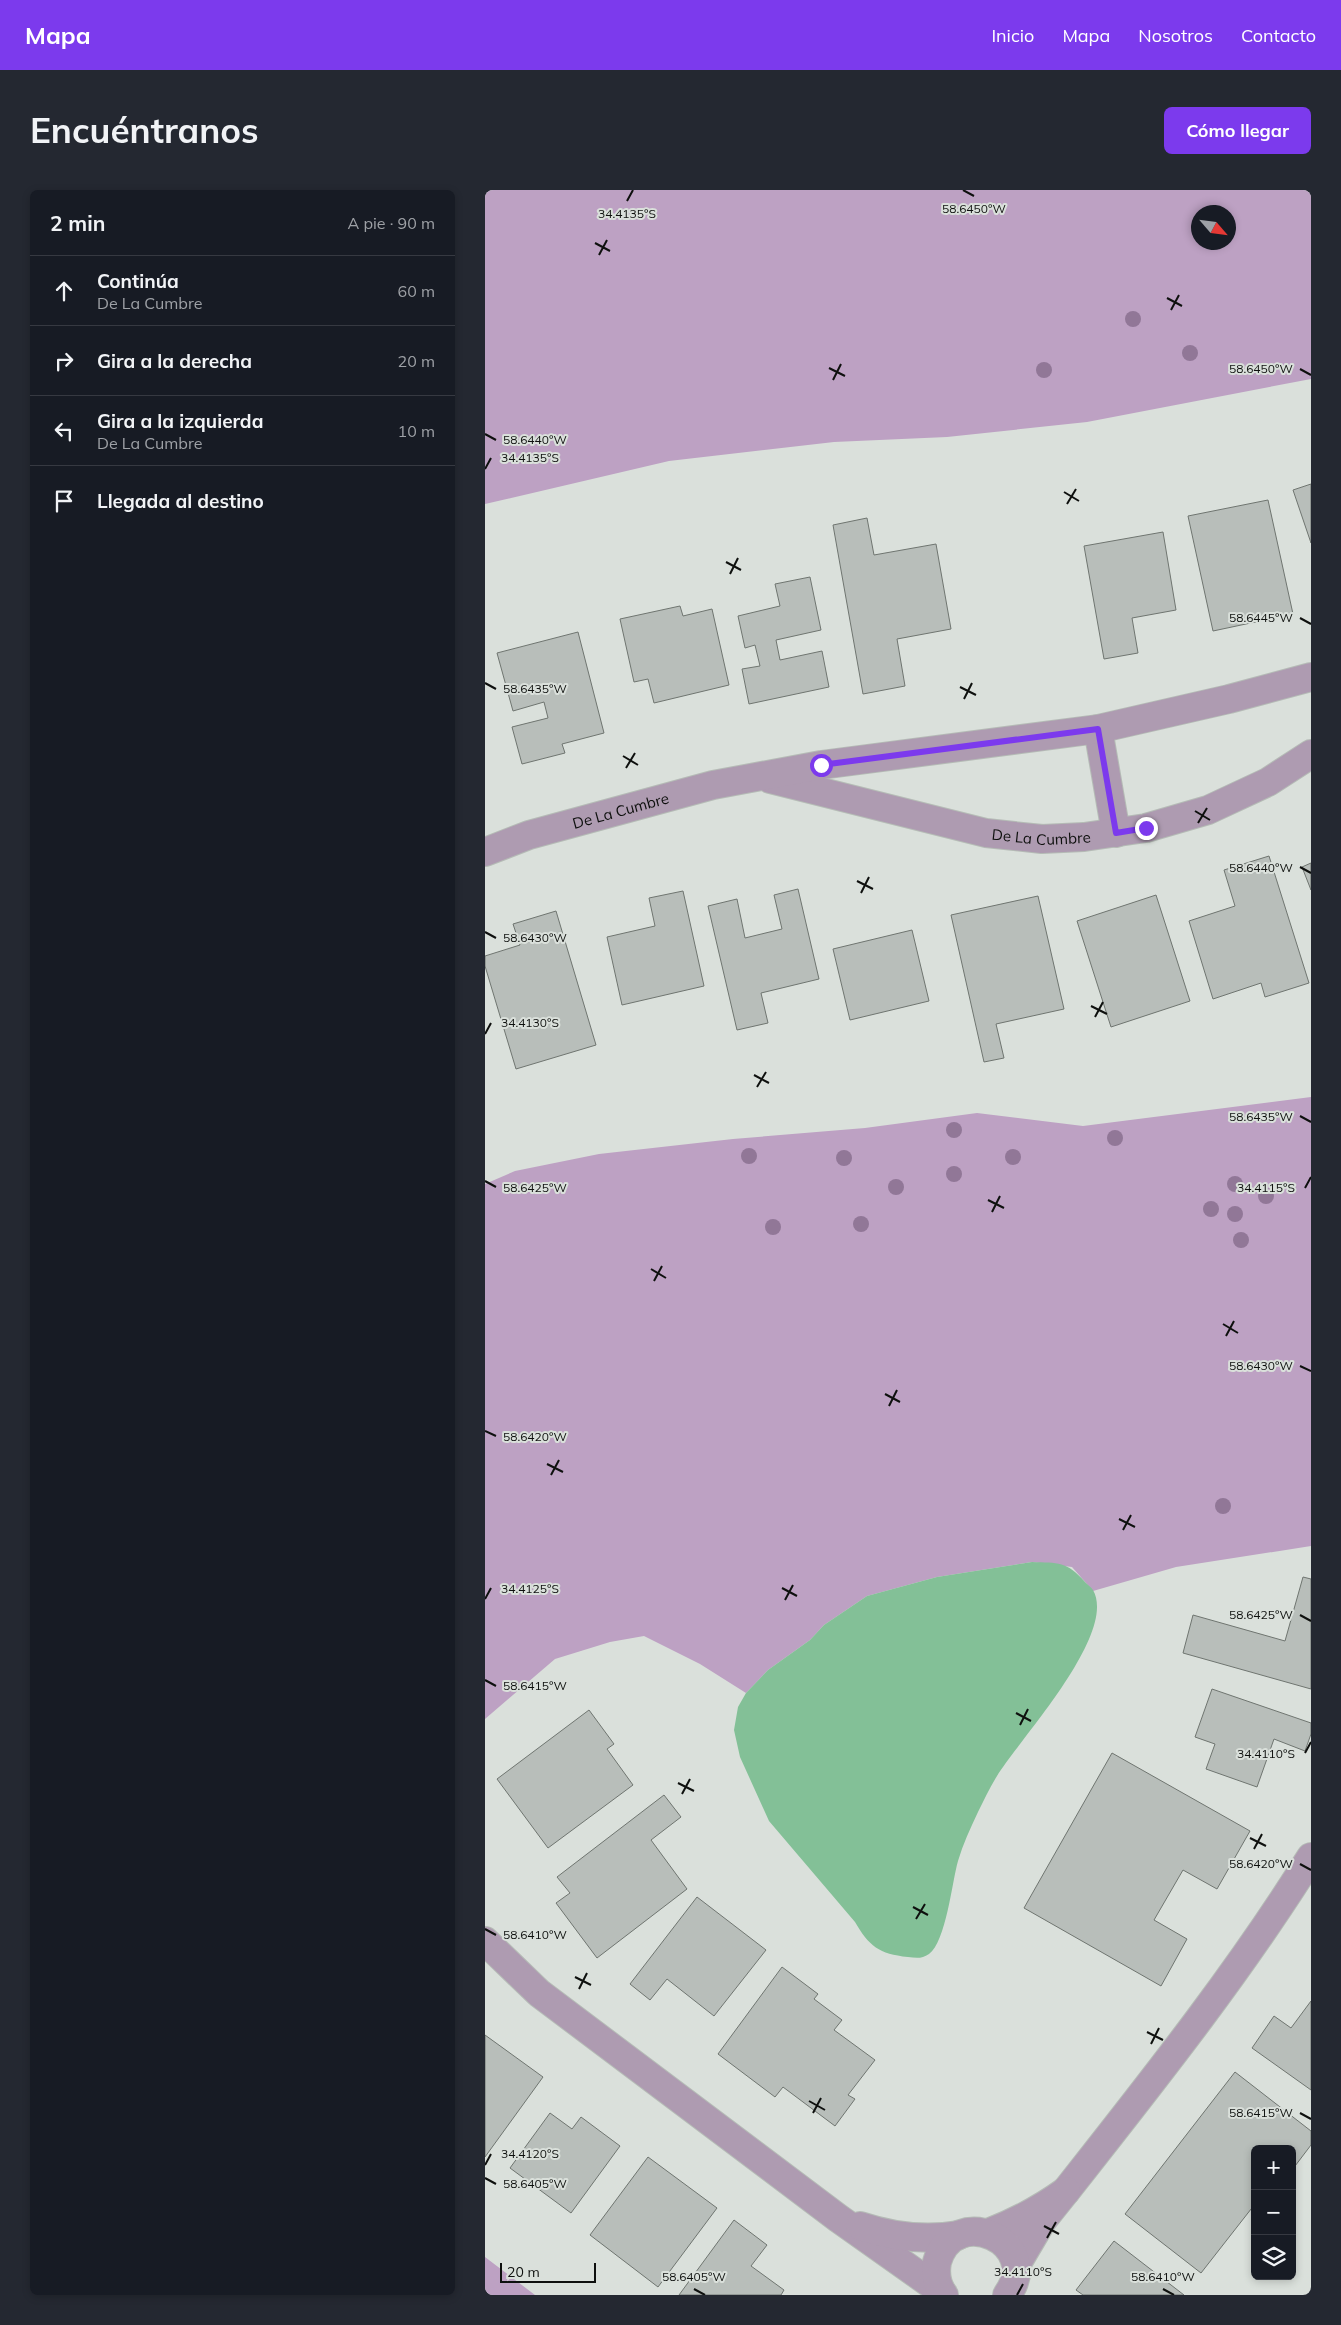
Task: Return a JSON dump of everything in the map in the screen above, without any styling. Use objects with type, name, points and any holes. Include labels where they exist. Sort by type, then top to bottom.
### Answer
[{"type":"street","name":"De La Cumbre","points":[[485,852],[529,835],[713,785],[821,765],[1098,729],[1229,699],[1311,677]]},
{"type":"street","points":[[1098,729],[1116,833]]},
{"type":"street","name":"De La Cumbre","points":[[759,777],[986,833],[1042,838],[1116,833],[1146,828],[1208,810],[1268,782],[1311,754]]},
{"type":"street","points":[[1013,2284],[1042,2221],[1153,2080],[1240,1962],[1311,1857]]},
{"type":"street","points":[[485,1941],[539,1993],[838,2218],[943,2293]]},
{"type":"street","points":[[987,2233],[1014,2223],[1039,2210],[1066,2191]]},
{"type":"street","points":[[838,2218],[877,2232],[903,2237],[933,2239],[978,2231],[998,2237],[1012,2254],[1013,2284]]},
{"type":"street","points":[[943,2293],[937,2279],[940,2253],[948,2243],[959,2235]]},
{"type":"shaded area","points":[[485,190],[1311,190],[1311,379],[1087,422],[947,437],[834,442],[669,461],[485,504]]},
{"type":"shaded area","points":[[1311,1097],[1311,1546],[1176,1567],[1093,1591],[1072,1567],[1032,1562],[937,1577],[867,1596],[824,1625],[810,1640],[768,1670],[746,1693],[700,1664],[644,1636],[610,1642],[555,1659],[485,1719],[485,1184],[515,1171],[599,1154],[733,1139],[865,1128],[977,1113],[1083,1126]]},
{"type":"shaded area","points":[[1032,1562],[1061,1564],[1073,1570],[1093,1590],[1097,1609],[1092,1633],[1063,1686],[997,1776],[969,1830],[960,1855],[944,1925],[935,1947],[929,1954],[919,1958],[889,1954],[870,1943],[855,1922],[769,1821],[740,1757],[734,1730],[738,1707],[746,1693],[768,1670],[810,1640],[824,1625],[867,1596],[937,1577]]},
{"type":"shaded area","points":[[485,2257],[535,2295],[485,2295]]},
{"type":"building","points":[[1311,484],[1311,543],[1293,490]]},
{"type":"building","points":[[1268,500],[1293,614],[1213,631],[1188,516]]},
{"type":"building","points":[[867,518],[874,555],[936,544],[951,629],[897,639],[905,686],[863,694],[833,525]]},
{"type":"building","points":[[1163,532],[1176,610],[1132,618],[1138,653],[1104,659],[1084,546]]},
{"type":"building","points":[[810,577],[821,630],[776,640],[780,660],[822,651],[829,687],[749,704],[742,669],[760,666],[755,645],[745,648],[738,616],[780,606],[775,584]]},
{"type":"building","points":[[680,606],[683,616],[712,609],[729,685],[654,703],[648,679],[634,682],[620,619]]},
{"type":"building","points":[[578,632],[604,733],[562,744],[565,753],[522,764],[512,727],[548,718],[544,702],[513,711],[497,653]]},
{"type":"building","points":[[1269,856],[1309,983],[1265,997],[1261,983],[1213,999],[1189,921],[1235,906],[1224,870]]},
{"type":"building","points":[[1311,863],[1311,890],[1302,867]]},
{"type":"building","points":[[798,889],[819,979],[761,993],[768,1023],[737,1030],[708,906],[737,899],[745,938],[782,929],[774,895]]},
{"type":"building","points":[[683,891],[704,986],[622,1005],[607,937],[655,926],[649,898]]},
{"type":"building","points":[[1156,895],[1190,1001],[1111,1027],[1077,921]]},
{"type":"building","points":[[1038,896],[1064,1009],[996,1024],[1004,1058],[984,1062],[951,915]]},
{"type":"building","points":[[556,911],[596,1045],[516,1069],[485,966],[485,956],[520,945],[513,924]]},
{"type":"building","points":[[912,930],[929,1001],[850,1020],[833,949]]},
{"type":"building","points":[[1303,1577],[1311,1579],[1311,1689],[1183,1653],[1193,1615],[1285,1641]]},
{"type":"building","points":[[1212,1689],[1311,1723],[1311,1734],[1305,1751],[1274,1739],[1257,1787],[1206,1769],[1215,1744],[1195,1737]]},
{"type":"building","points":[[589,1710],[614,1744],[607,1749],[633,1785],[548,1848],[497,1779]]},
{"type":"building","points":[[1112,1753],[1250,1831],[1217,1889],[1183,1870],[1154,1920],[1187,1939],[1161,1986],[1024,1908]]},
{"type":"building","points":[[664,1795],[681,1817],[651,1840],[687,1889],[597,1958],[556,1903],[570,1893],[557,1877]]},
{"type":"building","points":[[697,1897],[766,1950],[714,2016],[667,1979],[650,2000],[630,1984]]},
{"type":"building","points":[[782,1967],[818,1994],[814,1999],[842,2020],[834,2030],[875,2060],[848,2095],[855,2099],[835,2126],[783,2087],[775,2097],[718,2054]]},
{"type":"building","points":[[1311,2001],[1311,2090],[1252,2048],[1274,2016],[1291,2028]]},
{"type":"building","points":[[485,2035],[543,2077],[485,2157]]},
{"type":"building","points":[[1235,2072],[1311,2131],[1311,2145],[1296,2165],[1296,2145],[1251,2145],[1251,2209],[1201,2273],[1125,2214]]},
{"type":"building","points":[[550,2113],[572,2129],[581,2117],[620,2146],[571,2213],[510,2168]]},
{"type":"building","points":[[648,2157],[717,2208],[658,2287],[590,2235]]},
{"type":"building","points":[[734,2220],[767,2245],[751,2266],[784,2290],[781,2295],[679,2295]]},
{"type":"building","points":[[1114,2241],[1184,2295],[1083,2295],[1076,2290]]},
{"type":"route","points":[[821,765],[1098,729],[1116,833],[1146,828]]}]
